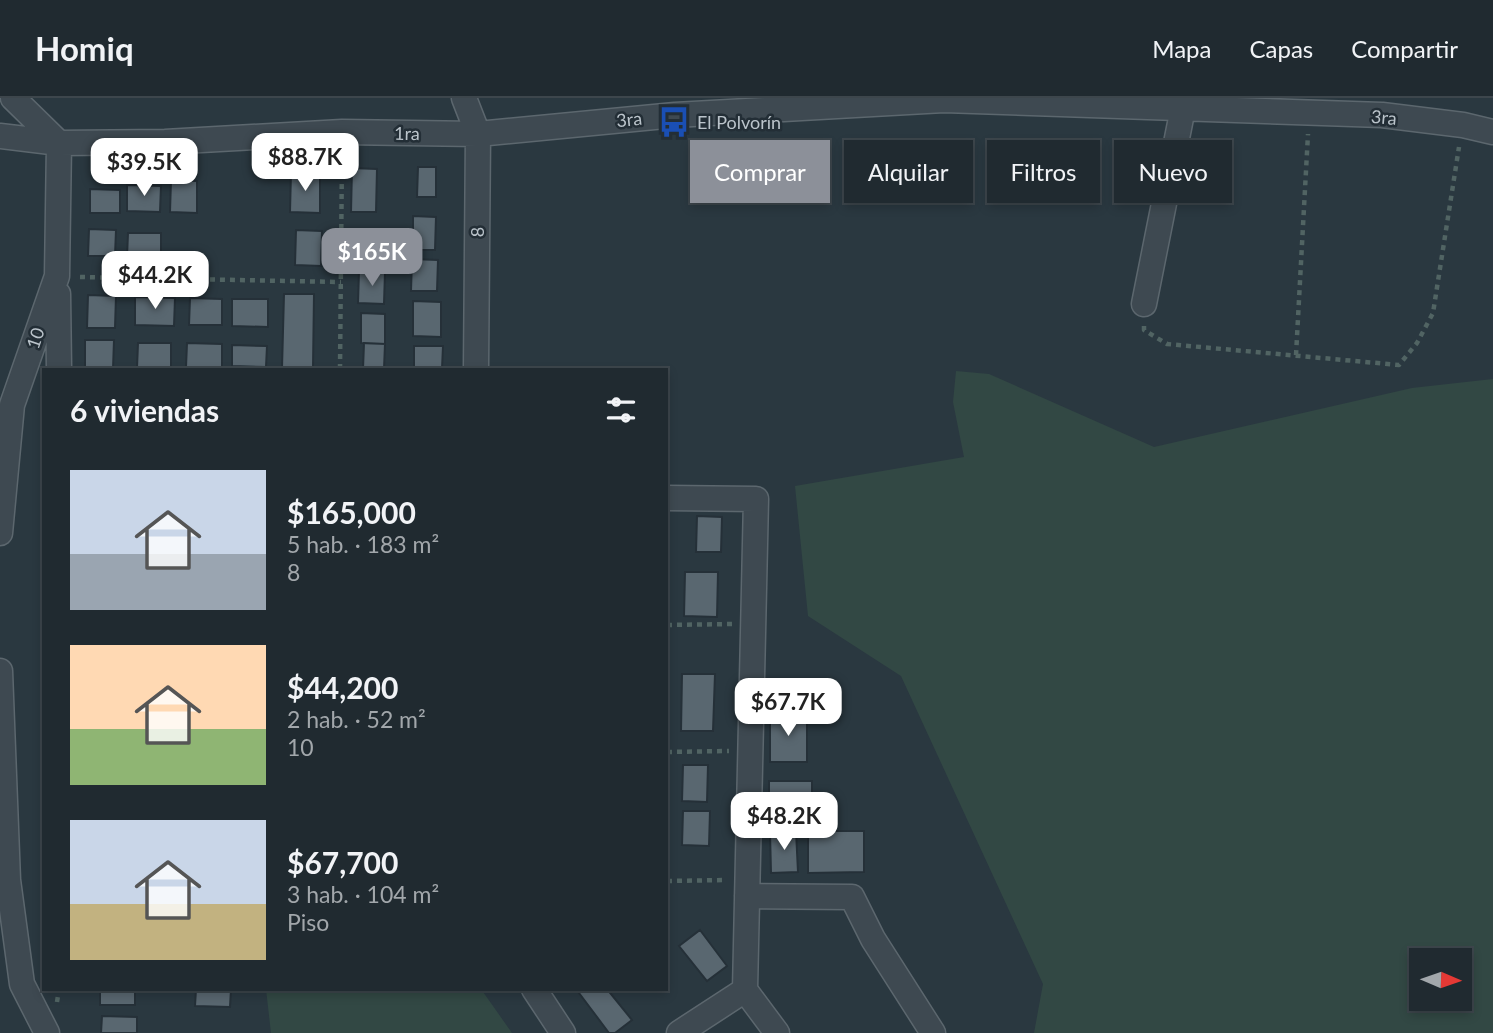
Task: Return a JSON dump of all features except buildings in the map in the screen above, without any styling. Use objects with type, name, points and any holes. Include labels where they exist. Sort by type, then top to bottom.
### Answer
[{"type":"street","points":[[13,98],[59,143]]},
{"type":"street","name":"8","points":[[464,98],[478,134],[476,368]]},
{"type":"street","name":"3ra","points":[[478,134],[675,115],[944,99],[1183,103],[1382,116],[1462,125],[1493,132]]},
{"type":"street","points":[[1144,304],[1183,103]]},
{"type":"street","name":"1ra","points":[[0,136],[59,143],[165,142],[342,132],[478,134]]},
{"type":"street","name":"10","points":[[0,533],[12,405],[57,276],[59,143]]},
{"type":"street","points":[[57,276],[59,368]]},
{"type":"street","points":[[668,498],[756,499],[745,990],[777,1033]]},
{"type":"street","points":[[0,671],[8,880],[22,984],[47,1033]]},
{"type":"street","points":[[748,888],[852,897],[873,939],[933,1033]]},
{"type":"street","points":[[679,1033],[745,990]]},
{"type":"street","points":[[535,991],[564,1033]]},
{"type":"path","points":[[1296,355],[1309,113]]},
{"type":"path","points":[[1144,304],[1144,330],[1167,344],[1399,365],[1417,343],[1433,313],[1462,125]]},
{"type":"path","points":[[340,368],[342,132]]},
{"type":"path","points":[[57,276],[341,282]]},
{"type":"path","points":[[668,625],[753,624]]},
{"type":"path","points":[[668,752],[751,751]]},
{"type":"path","points":[[668,881],[748,888]]},
{"type":"green space","points":[[956,371],[989,374],[1154,447],[1412,388],[1493,379],[1493,1033],[1034,1033],[1043,984],[901,676],[808,616],[795,486],[964,457],[953,402]]},
{"type":"green space","points":[[266,991],[482,991],[512,1033],[271,1033]]},
{"type":"place","name":"El Polvorín","points":[[674,122]]}]
